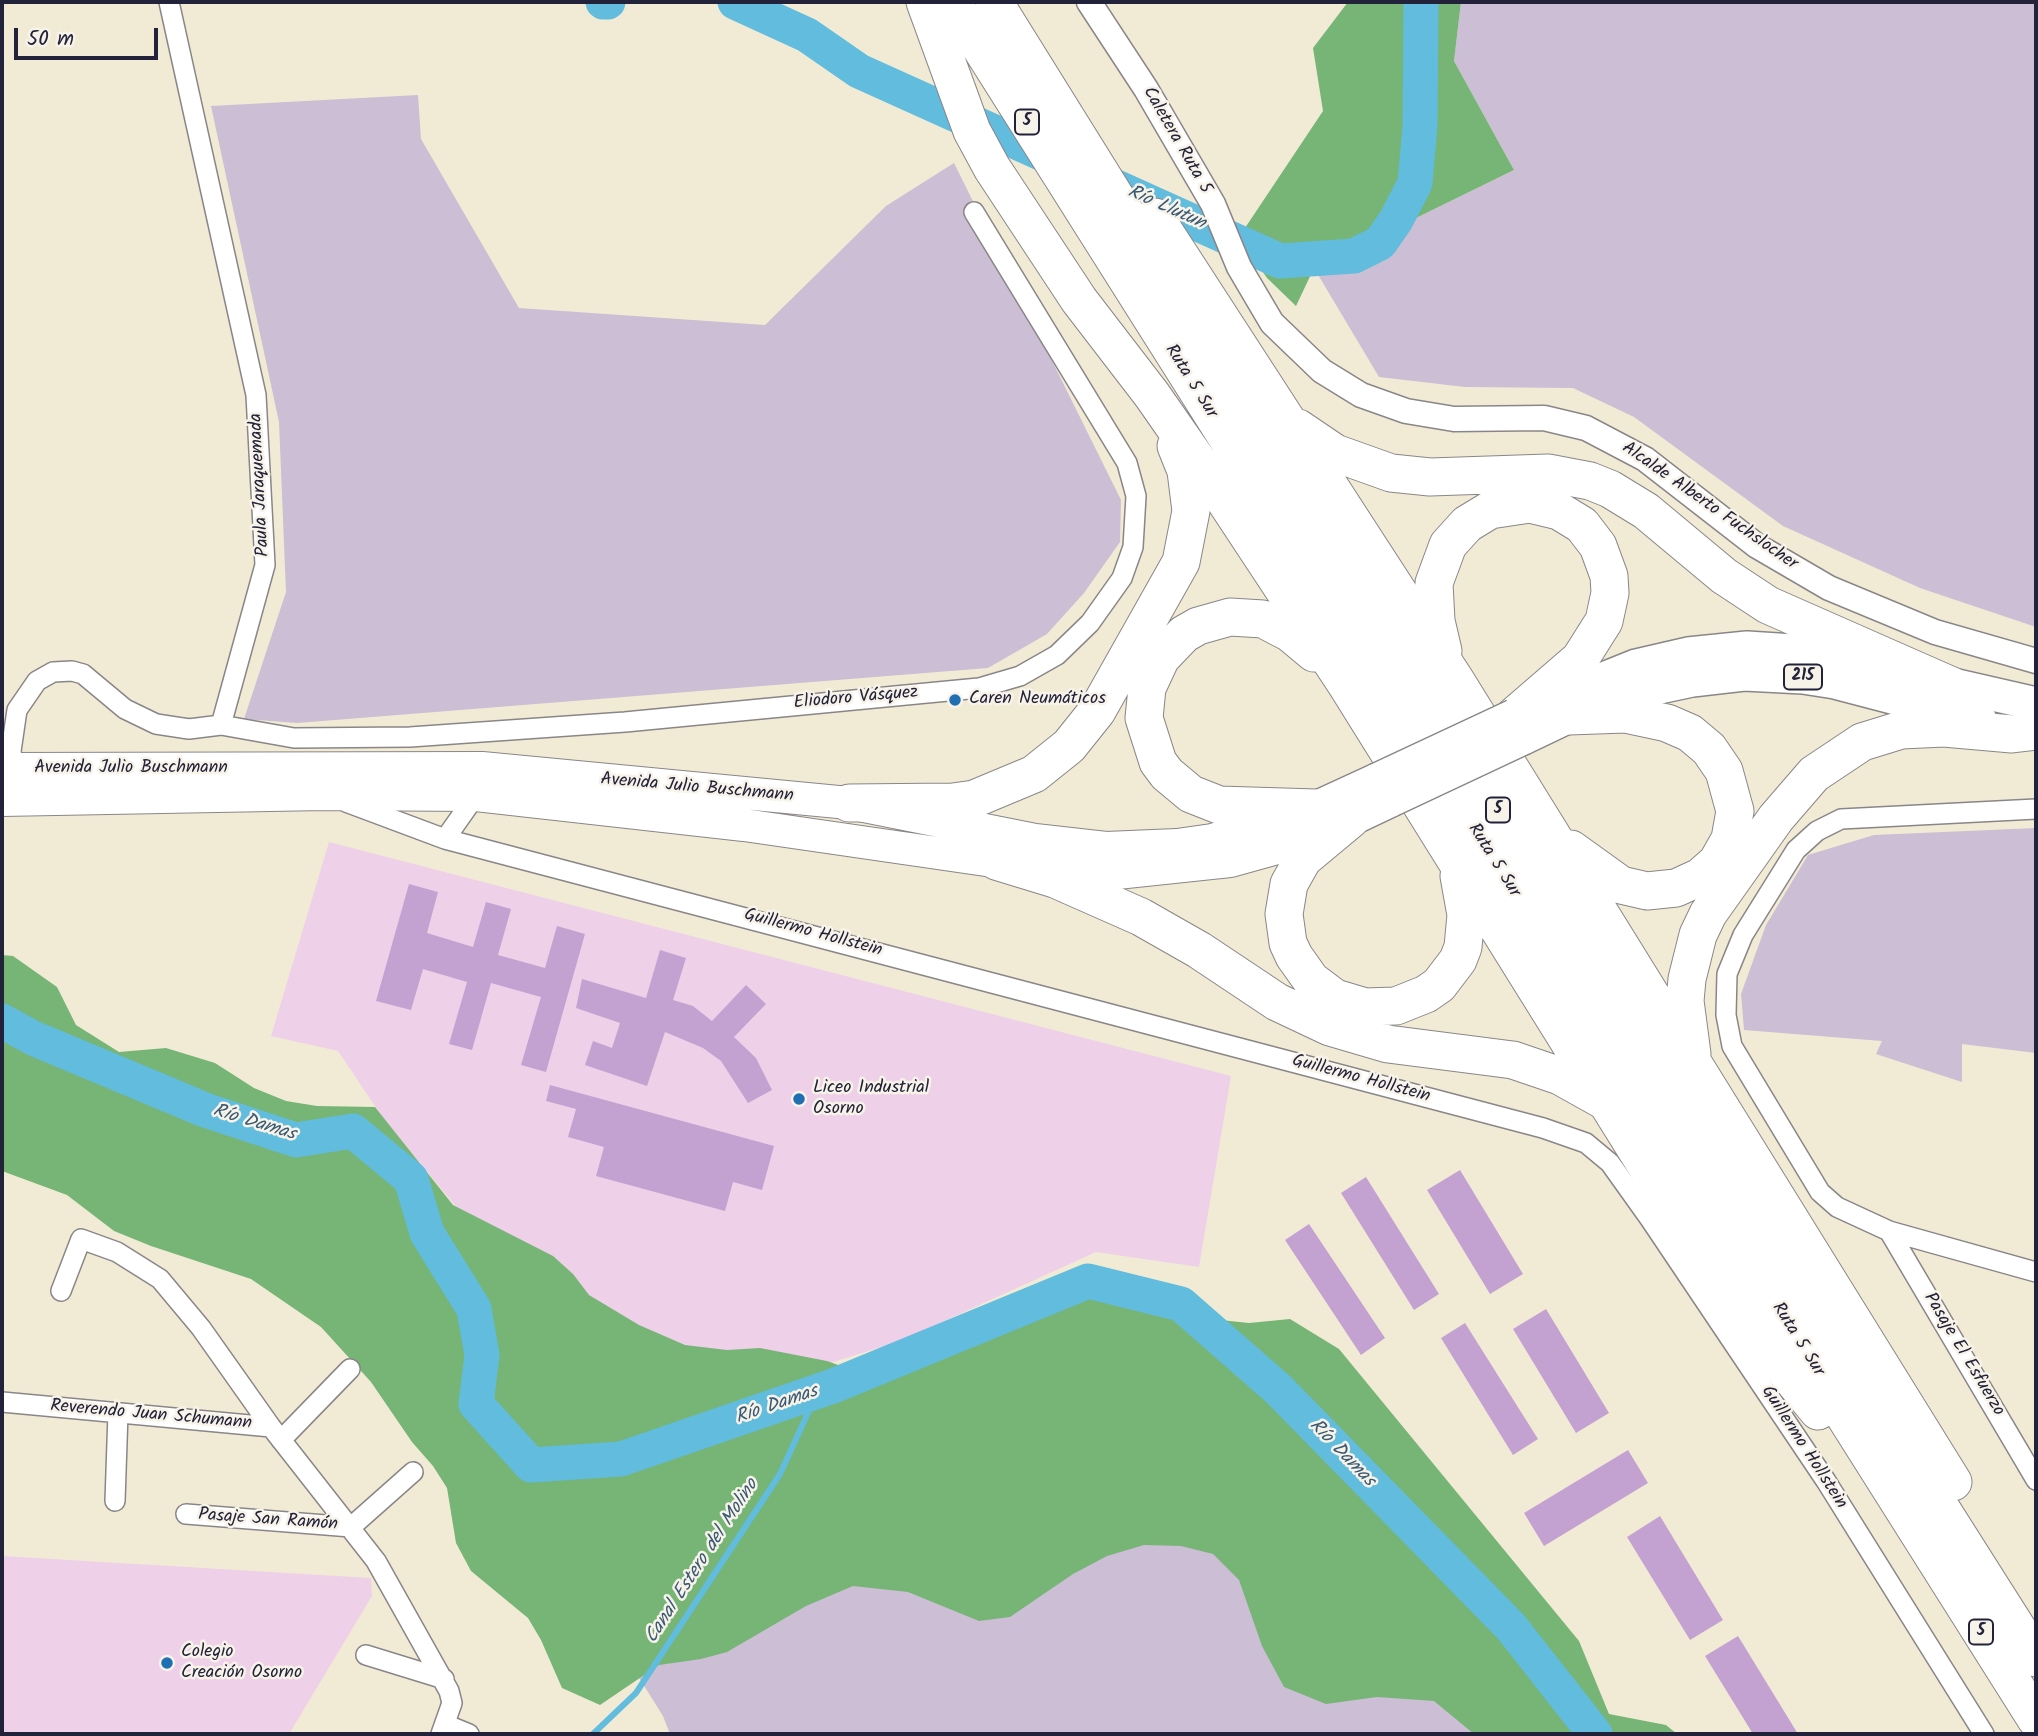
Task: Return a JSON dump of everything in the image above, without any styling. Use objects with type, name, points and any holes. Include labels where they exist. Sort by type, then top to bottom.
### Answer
[{"type":"highway","points":[[925,2],[972,131],[992,169],[1079,300],[1152,395],[1346,684],[1736,1310],[1926,1545]]},
{"type":"highway","name":"Ruta 5 Sur","points":[[952,2],[2036,1719]]},
{"type":"highway","name":"Ruta 5 Sur","points":[[994,2],[1466,760],[2036,1658]]},
{"type":"highway","points":[[1010,2],[1094,123],[1455,681],[1947,1470],[2009,1615]]},
{"type":"highway","points":[[849,803],[953,802],[995,792],[1043,767],[1084,729],[1175,577],[1187,547],[1191,510],[1186,471],[1152,395]]},
{"type":"highway","points":[[1282,413],[1298,428],[1335,453],[1391,472],[1430,477],[1548,473],[1569,476],[1610,489],[1646,511],[1724,576],[1768,605],[1952,686]]},
{"type":"highway","points":[[1449,849],[1460,878],[1466,915],[1463,947],[1458,960],[1438,985],[1412,1001],[1381,1007],[1350,1004],[1322,990],[1302,969],[1288,943],[1284,914],[1289,884],[1304,859],[1384,790],[1518,727],[1580,659],[1604,621],[1609,593],[1605,561],[1591,535],[1572,517],[1545,506],[1503,507],[1467,524],[1448,545],[1437,570],[1434,602],[1440,642],[1455,681]]},
{"type":"highway","points":[[1316,808],[1219,805],[1191,794],[1167,774],[1151,748],[1144,718],[1147,688],[1161,658],[1184,634],[1214,620],[1247,617],[1263,619],[1290,633],[1346,684]]},
{"type":"highway","name":"215","points":[[1518,727],[1636,666],[1688,654],[1727,649],[1809,652],[2036,704]]},
{"type":"highway","name":"215","points":[[1518,727],[1570,716],[1609,701],[1692,680],[1771,674],[1835,682],[1927,708],[2036,731]]},
{"type":"highway","points":[[1545,824],[1608,880],[1647,891],[1676,888],[1700,877],[1724,852],[1734,825],[1733,797],[1724,771],[1709,749],[1690,733],[1667,723],[1625,714],[1570,716]]},
{"type":"highway","points":[[1695,1069],[1685,1001],[1689,968],[1698,935],[1708,914],[1776,818],[1814,774],[1844,750],[1901,730],[1944,728],[2012,734],[2036,731]]},
{"type":"highway","name":"Avenida Julio Buschmann","points":[[1316,808],[1384,790]]},
{"type":"highway","points":[[996,861],[1055,879],[1141,917],[1199,950],[1277,1002],[1330,1027],[1388,1044],[1513,1060],[1560,1076],[1607,1103]]},
{"type":"main road","name":"Avenida Julio Buschmann","points":[[9,784],[482,768],[849,803],[1035,841],[1105,848],[1177,845],[1213,840],[1282,821],[1316,808]]},
{"type":"main road","name":"Avenida Julio Buschmann","points":[[9,784],[324,794],[475,795],[744,825],[1041,868],[1117,873],[1193,867],[1266,852],[1302,841],[1350,819]]},
{"type":"street","name":"Paula Jaraquemada","points":[[169,2],[257,395],[265,565],[221,725]]},
{"type":"street","name":"Caletera Ruta 5","points":[[1089,2],[1146,89],[1213,204],[1239,267],[1272,323]]},
{"type":"street","name":"Eliodoro Vásquez","points":[[221,725],[294,738],[410,737],[625,722],[979,688],[1020,676],[1057,655],[1090,623],[1122,578],[1136,530],[1133,479],[1127,463],[974,212]]},
{"type":"street","name":"Alcalde Alberto Fuchslocher","points":[[1272,323],[1322,371],[1384,404],[1454,419],[1544,418],[1607,436],[1645,459],[1757,546],[1829,588],[1923,627],[2036,661]]},
{"type":"street","points":[[9,784],[16,710],[37,681],[53,672],[72,671],[83,674],[125,709],[156,724],[189,729],[221,725]]},
{"type":"street","name":"Guillermo Hollstein","points":[[324,794],[445,839],[1543,1128],[1586,1143],[1610,1163],[1666,1242],[1826,1481],[1984,1734]]},
{"type":"street","points":[[445,839],[475,795]]},
{"type":"street","points":[[2036,809],[1841,819],[1828,824],[1796,850],[1743,935],[1727,974],[1726,1015],[1732,1046],[1820,1192],[1838,1207],[1889,1231],[2036,1272]]},
{"type":"street","name":"Pasaje El Esfuerzo","points":[[1889,1231],[2036,1480]]},
{"type":"street","points":[[61,1291],[81,1239],[117,1252],[160,1279],[201,1328],[276,1434],[376,1561],[443,1679],[452,1703],[444,1730],[469,1734]]},
{"type":"street","points":[[276,1434],[350,1369]]},
{"type":"street","name":"Reverendo Juan Schumann","points":[[2,1402],[118,1413],[276,1434]]},
{"type":"street","points":[[115,1501],[118,1413]]},
{"type":"street","points":[[351,1527],[412,1472]]},
{"type":"street","name":"Pasaje San Ramón","points":[[186,1514],[351,1527]]},
{"type":"street","points":[[366,1655],[443,1679]]},
{"type":"shaded area","points":[[1461,2],[2036,2],[2036,627],[1920,588],[1783,526],[1634,417],[1573,388],[1465,387],[1379,377],[1314,268],[1514,170],[1454,61]]},
{"type":"shaded area","points":[[418,95],[421,139],[519,308],[765,325],[886,206],[954,163],[1121,500],[1120,542],[1084,593],[1047,634],[988,668],[297,723],[244,719],[286,592],[279,422],[211,106]]},
{"type":"shaded area","points":[[2036,828],[2036,1053],[1962,1044],[1962,1082],[1876,1054],[1882,1041],[1744,1030],[1741,994],[1766,925],[1808,855],[1874,835]]},
{"type":"shaded area","name":"Liceo Industrial Osorno","points":[[329,842],[1231,1076],[1199,1267],[1096,1252],[898,1342],[807,1370],[660,1354],[501,1261],[385,1121],[338,1051],[271,1036]]},
{"type":"shaded area","points":[[1091,1329],[1520,1734],[670,1734],[663,1716],[539,1518]]},
{"type":"shaded area","name":"Colegio Creación Osorno","points":[[2,1556],[371,1578],[372,1596],[289,1734],[2,1734]]},
{"type":"green space","points":[[1348,2],[1461,2],[1454,61],[1514,170],[1314,268],[1296,306],[1267,278],[1239,237],[1323,111],[1313,48]]},
{"type":"green space","points":[[2,955],[13,956],[57,987],[76,1025],[119,1052],[166,1048],[215,1063],[254,1088],[286,1101],[317,1106],[375,1107],[453,1205],[553,1256],[573,1274],[589,1295],[639,1325],[685,1345],[727,1350],[760,1348],[827,1361],[855,1371],[877,1372],[941,1347],[979,1324],[1008,1312],[1046,1303],[1105,1297],[1144,1297],[1182,1304],[1220,1320],[1249,1323],[1290,1319],[1339,1349],[1579,1641],[1609,1714],[1666,1725],[1677,1734],[1474,1734],[1434,1701],[1377,1697],[1326,1704],[1284,1687],[1262,1646],[1239,1580],[1213,1554],[1181,1546],[1144,1545],[1107,1556],[1073,1574],[1010,1617],[979,1621],[908,1592],[853,1586],[806,1606],[727,1652],[659,1665],[600,1705],[562,1688],[528,1618],[471,1571],[456,1543],[447,1488],[433,1466],[412,1442],[371,1382],[321,1327],[251,1279],[114,1231],[67,1195],[2,1171]]},
{"type":"building","points":[[409,884],[438,892],[427,933],[473,947],[486,902],[511,909],[498,955],[545,968],[557,926],[585,934],[546,1072],[521,1065],[541,997],[491,983],[472,1050],[449,1044],[467,982],[423,969],[411,1010],[376,1001]]},
{"type":"building","points":[[660,950],[686,958],[673,1000],[693,1006],[712,1021],[746,985],[766,1004],[734,1037],[756,1058],[772,1090],[748,1103],[721,1061],[703,1048],[665,1032],[647,1086],[585,1065],[593,1041],[612,1048],[620,1023],[576,1008],[582,979],[646,998]]},
{"type":"building","points":[[550,1085],[774,1146],[762,1190],[733,1182],[725,1211],[596,1176],[604,1147],[568,1137],[576,1109],[546,1101]]},
{"type":"building","points":[[1460,1170],[1523,1274],[1490,1294],[1427,1190]]},
{"type":"building","points":[[1366,1177],[1439,1294],[1414,1310],[1341,1193]]},
{"type":"building","points":[[1309,1224],[1385,1338],[1361,1355],[1285,1240]]},
{"type":"building","points":[[1546,1309],[1609,1413],[1576,1433],[1513,1329]]},
{"type":"building","points":[[1465,1323],[1538,1439],[1513,1455],[1441,1338]]},
{"type":"building","points":[[1628,1450],[1648,1483],[1544,1546],[1524,1513]]},
{"type":"building","points":[[1660,1516],[1723,1620],[1690,1640],[1627,1537]]},
{"type":"building","points":[[1738,1636],[1798,1734],[1753,1734],[1705,1656]]},
{"type":"waterway","name":"Río Llutun","points":[[603,2],[608,2]]},
{"type":"waterway","name":"Río Llutun","points":[[735,2],[807,35],[859,71],[1280,261],[1354,256],[1380,243],[1396,220],[1415,183],[1420,126],[1421,2]]},
{"type":"waterway","name":"Río Damas","points":[[2,1021],[33,1038],[205,1110],[296,1140],[353,1131],[411,1179],[427,1233],[474,1309],[482,1355],[476,1404],[531,1465],[621,1459],[833,1386],[1088,1281],[1181,1304],[1278,1389],[1511,1627],[1595,1734]]},
{"type":"waterway","name":"Canal Estero del Molino","points":[[593,1734],[636,1693],[780,1474],[818,1391]]},
{"type":"place","name":"Caren Neumáticos","points":[[955,700]]},
{"type":"place","name":"Liceo Industrial Osorno","points":[[799,1099]]},
{"type":"place","name":"Colegio Creación Osorno","points":[[167,1663]]}]
